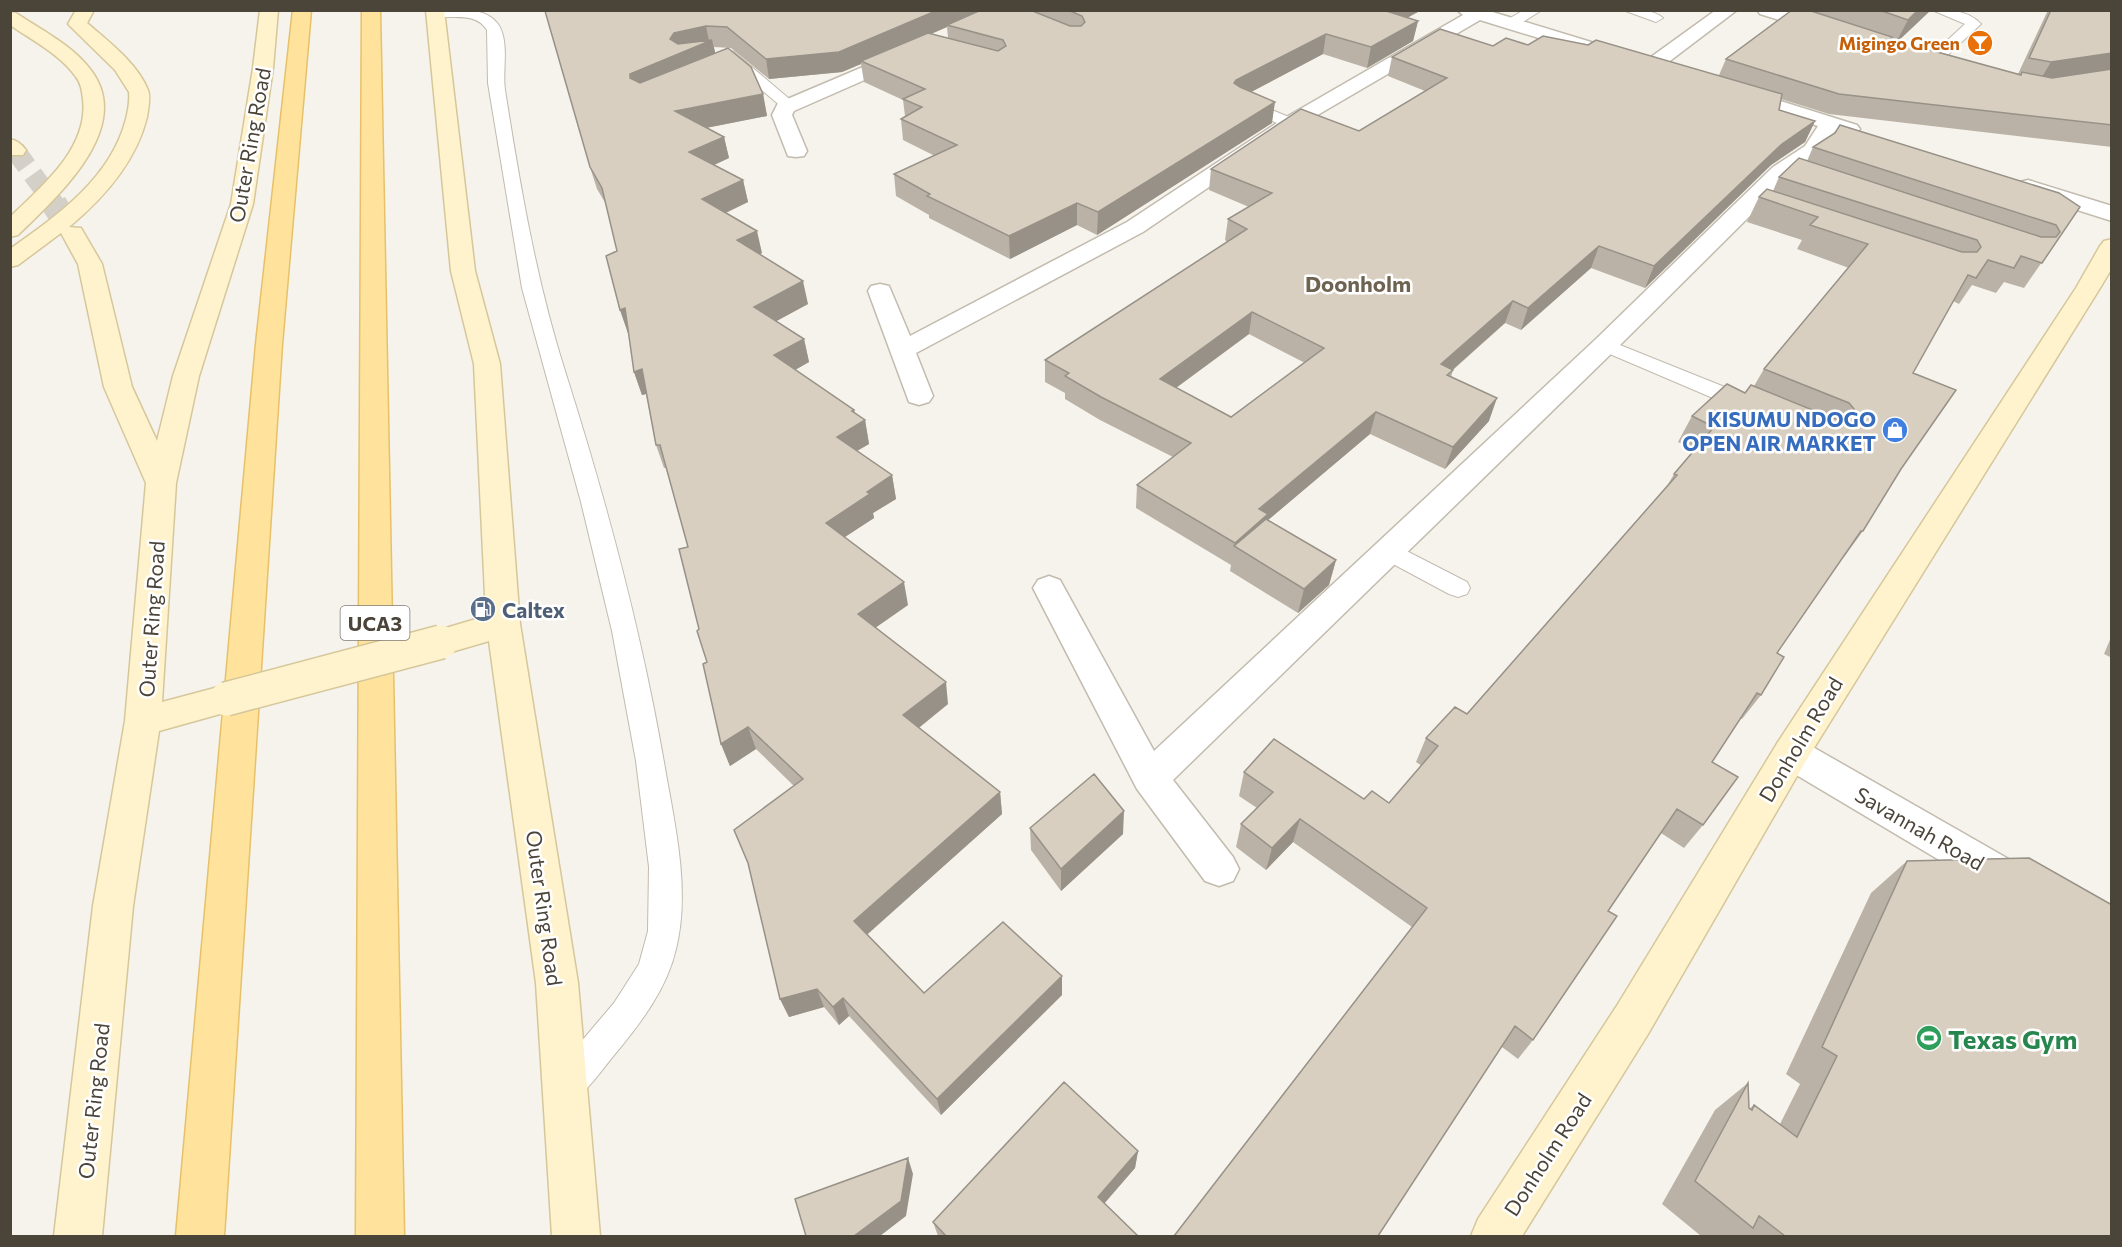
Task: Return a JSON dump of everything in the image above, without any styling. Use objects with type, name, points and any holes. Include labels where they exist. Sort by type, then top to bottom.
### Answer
[{"type":"main road","points":[[10,260],[58,224],[94,192],[124,152],[137,120],[140,92],[123,69],[77,24],[85,10]]},
{"type":"main road","name":"Outer Ring Road","points":[[78,1236],[113,906],[142,721],[161,483],[186,376],[242,204],[263,68],[268,10]]},
{"type":"main road","name":"Outer Ring Road","points":[[200,1236],[269,344],[302,10]]},
{"type":"main road","name":"UCA3","points":[[371,10],[380,1236]]},
{"type":"main road","name":"Outer Ring Road","points":[[436,11],[464,270],[487,364],[503,624],[557,983],[576,1236]]},
{"type":"main road","points":[[10,16],[35,21],[88,79],[93,104],[92,130],[82,148],[10,230]]},
{"type":"main road","points":[[73,233],[90,264],[118,387],[161,483]]},
{"type":"main road","name":"Donholm Road","points":[[1495,1236],[1633,1019],[1791,753],[2088,288],[2112,246]]},
{"type":"main road","points":[[142,721],[503,624]]},
{"type":"street","points":[[1651,66],[1728,10]]},
{"type":"street","points":[[1766,10],[1842,35]]},
{"type":"street","points":[[902,350],[1135,227],[1290,123],[1471,12],[1672,73]]},
{"type":"street","points":[[795,151],[782,115],[788,105],[916,51]]},
{"type":"street","points":[[1713,86],[1864,134]]},
{"type":"street","points":[[1150,778],[1605,345],[1761,207],[1814,150],[1830,123]]},
{"type":"street","points":[[2010,181],[2112,214]]},
{"type":"street","points":[[880,291],[919,396]]},
{"type":"street","points":[[1049,588],[1150,778],[1219,869]]},
{"type":"street","name":"Savannah Road","points":[[1791,753],[2039,898]]},
{"type":"lane","points":[[1510,24],[1535,10]]},
{"type":"lane","points":[[1630,10],[1656,18]]},
{"type":"lane","points":[[1931,63],[1974,24],[1965,18],[1939,10]]},
{"type":"lane","points":[[436,11],[461,12],[481,17],[491,24],[495,34],[495,79],[531,285],[614,582],[642,713],[660,819],[666,898],[664,935],[654,965],[638,998],[564,1088]]},
{"type":"lane","points":[[711,53],[726,53],[788,105]]},
{"type":"lane","points":[[716,68],[736,60]]},
{"type":"lane","points":[[1243,103],[1290,123]]},
{"type":"lane","points":[[1605,345],[1769,413]]},
{"type":"lane","points":[[1389,551],[1458,588]]},
{"type":"building","points":[[938,10],[839,52],[766,59],[727,27],[706,26],[674,33],[670,39],[678,44],[712,40],[630,74],[630,78],[640,83],[728,48],[751,67],[763,94],[675,111],[724,137],[689,152],[743,180],[702,199],[757,231],[737,240],[803,281],[754,307],[804,339],[774,355],[865,420],[837,437],[892,475],[867,492],[870,494],[826,523],[904,582],[858,614],[946,682],[903,715],[1000,792],[854,921],[924,993],[1003,922],[1062,976],[937,1099],[843,998],[833,1007],[817,989],[780,999],[748,863],[734,830],[803,779],[748,727],[721,744],[703,664],[707,662],[697,631],[699,629],[679,549],[688,547],[660,445],[656,445],[642,369],[634,372],[625,308],[620,310],[606,256],[617,251],[602,188],[590,167],[545,11]]},
{"type":"building","points":[[981,10],[1030,10],[1070,26],[1081,26],[1085,22],[1082,16],[1068,10],[1387,10],[1418,21],[1371,47],[1326,34],[1236,80],[1234,83],[1240,87],[1275,102],[1098,212],[1077,203],[1009,236],[927,196],[930,194],[894,174],[957,145],[901,119],[922,107],[903,99],[925,89],[861,61],[928,33],[998,51],[1006,46],[1003,40],[947,25]]},
{"type":"building","points":[[1792,10],[1808,10],[1892,37],[1890,39],[2021,75],[2022,72],[2052,78],[2112,69],[2112,125],[1839,94],[1726,59]]},
{"type":"building","points":[[1879,10],[1918,10],[1908,20]]},
{"type":"building","points":[[2051,10],[2112,10],[2112,53],[2051,62],[2029,58]]},
{"type":"building","points":[[1440,29],[1493,46],[1506,38],[1528,45],[1543,36],[1588,45],[1596,40],[1782,94],[1779,110],[1815,121],[1782,144],[1654,266],[1599,246],[1528,308],[1513,301],[1441,364],[1453,370],[1447,375],[1497,398],[1453,447],[1376,412],[1259,509],[1268,514],[1235,543],[1137,485],[1191,443],[1101,397],[1065,376],[1069,373],[1045,360],[1247,229],[1228,219],[1272,193],[1211,169],[1301,109],[1359,131],[1447,78],[1392,57]],"holes":[[[1252,312],[1324,348],[1231,417],[1160,379]]]},
{"type":"building","points":[[1840,125],[2059,193],[2080,207],[2042,263],[2021,256],[2014,268],[1988,260],[1976,278],[1968,275],[1913,373],[1956,390],[1901,469],[1863,531],[1777,653],[1784,657],[1761,695],[1757,693],[1712,762],[1738,777],[1703,825],[1677,809],[1608,911],[1617,916],[1533,1040],[1515,1026],[1378,1236],[1174,1236],[1427,908],[1300,819],[1272,848],[1241,824],[1273,792],[1244,772],[1274,739],[1364,799],[1372,791],[1389,803],[1438,746],[1426,738],[1455,707],[1467,714],[1677,475],[1674,474],[1714,427],[1692,416],[1727,384],[1745,393],[1751,385],[1832,418],[1841,420],[1851,416],[1854,409],[1849,403],[1764,369],[1868,244],[1810,225],[1818,217],[1759,197],[1767,189],[1962,252],[1977,252],[1981,247],[1977,240],[1779,177],[1799,158],[2041,237],[2056,237],[2060,232],[2056,225],[1813,147],[1835,133]]},
{"type":"building","points":[[1266,519],[1336,560],[1304,589],[1234,546]]},
{"type":"building","points":[[1094,774],[1124,811],[1061,869],[1030,828]]},
{"type":"building","points":[[2029,858],[2112,905],[2112,1236],[1785,1236],[1759,1216],[1753,1228],[1695,1181],[1748,1083],[1749,1108],[1752,1110],[1754,1105],[1797,1137],[1837,1056],[1822,1047],[1907,861]]},
{"type":"building","points":[[1064,1082],[1138,1151],[1098,1197],[1138,1236],[946,1236],[933,1222]]},
{"type":"building","points":[[908,1158],[901,1201],[854,1236],[806,1236],[795,1199]]},
{"type":"tunnel","points":[[15,150],[55,205]]},
{"type":"tunnel","points":[[54,204],[73,233]]},
{"type":"place","name":"Migingo Green","points":[[1980,43]]},
{"type":"place","name":"KISUMU NDOGO OPEN AIR MARKET","points":[[1895,430]]},
{"type":"place","name":"Caltex","points":[[483,609]]},
{"type":"place","name":"Texas Gym","points":[[1929,1038]]},
{"type":"district","name":"Doonholm","points":[[1358,283]]}]
